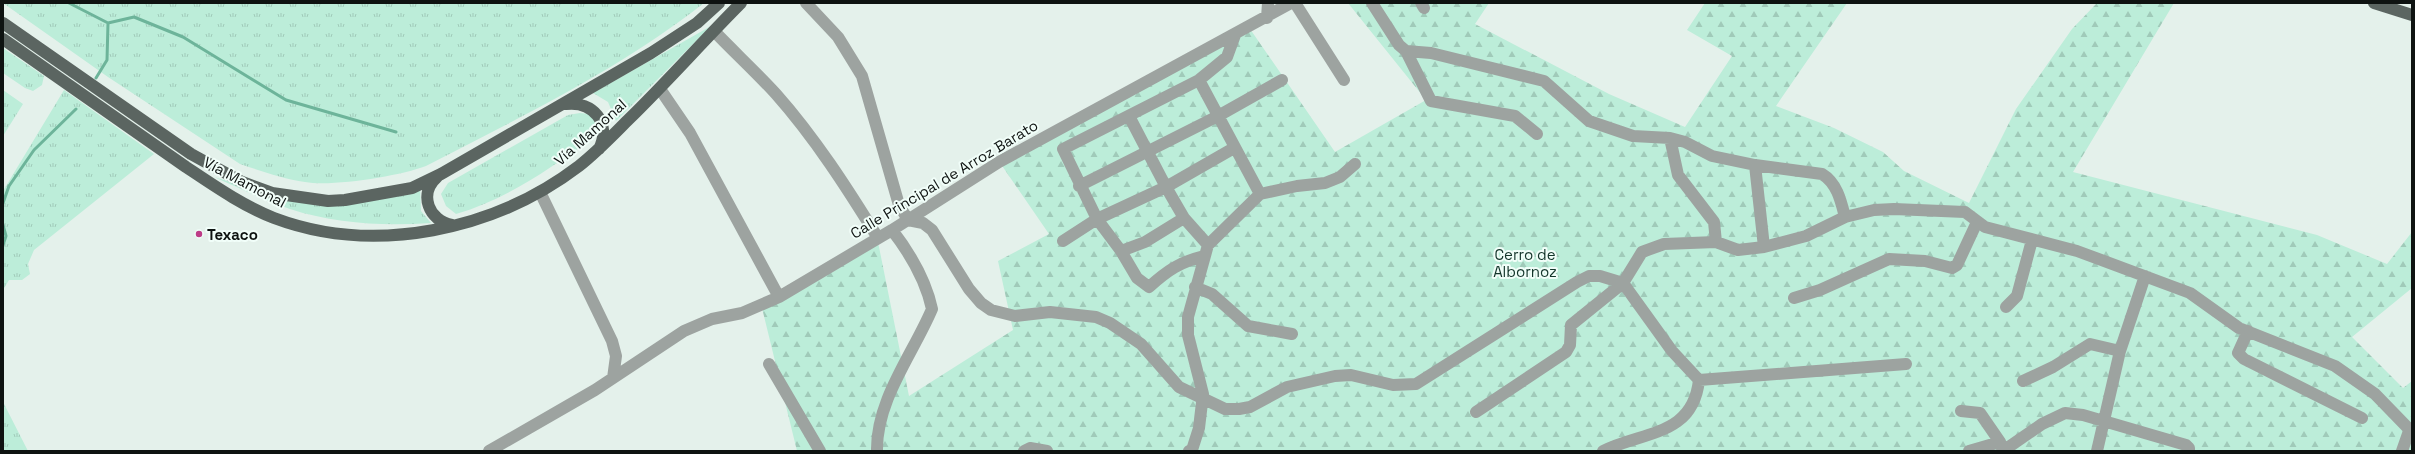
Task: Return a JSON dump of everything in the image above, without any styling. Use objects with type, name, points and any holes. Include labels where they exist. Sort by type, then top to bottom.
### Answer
[{"type":"main road","name":"Vía Mamonal","points":[[3,23],[191,154],[242,182],[272,193],[328,200],[345,200],[412,188],[441,174],[565,104],[675,38],[719,3]]},
{"type":"main road","name":"Vía Mamonal","points":[[3,39],[213,185],[274,218],[348,234],[407,234],[454,226],[483,217],[540,192],[561,179],[599,150],[660,89],[741,3]]},
{"type":"main road","points":[[2374,3],[2412,15]]},
{"type":"main road","points":[[565,104],[581,104],[589,107],[598,115],[603,126],[604,134],[599,150]]},
{"type":"main road","points":[[441,174],[429,187],[428,205],[437,220],[454,226]]},
{"type":"street","points":[[806,3],[838,37],[862,76],[899,205],[908,220],[922,223],[932,230],[969,289],[981,303],[991,310],[1015,316],[1034,312],[1082,314],[1103,320],[1141,344],[1179,387],[1202,400],[1225,408],[1239,409],[1269,398],[1287,388],[1306,381],[1335,376],[1351,375],[1393,385],[1416,384],[1589,276],[1600,276],[1623,283],[1672,351],[1699,380],[1698,395],[1692,408],[1685,416],[1656,433],[1603,451]]},
{"type":"street","points":[[1267,18],[1268,3]]},
{"type":"street","name":"Calle Principal de Arroz Barato","points":[[489,451],[613,378],[684,331],[700,323],[742,313],[779,297],[892,230],[998,162],[1267,18],[1291,3]]},
{"type":"street","points":[[1295,3],[1344,80]]},
{"type":"street","points":[[1372,3],[1399,46],[1406,51],[1431,101],[1515,116],[1537,134]]},
{"type":"street","points":[[714,31],[776,94],[807,132],[831,163],[878,238]]},
{"type":"street","points":[[1235,35],[1227,57],[1199,80],[1063,149],[1079,186],[1098,219],[1121,251],[1137,278],[1149,287],[1163,274],[1206,250],[1260,194],[1297,186],[1325,183],[1340,177],[1355,164]]},
{"type":"street","points":[[1406,51],[1431,53],[1539,79],[1544,81],[1589,121],[1633,136],[1670,138],[1686,142],[1712,156],[1755,165],[1822,174],[1830,178],[1840,198],[1845,217]]},
{"type":"street","points":[[1199,80],[1234,148],[1260,194]]},
{"type":"street","points":[[1079,186],[1218,116],[1282,80]]},
{"type":"street","points":[[660,89],[690,133],[779,297]]},
{"type":"street","points":[[1129,116],[1166,188],[1206,250]]},
{"type":"street","points":[[1670,138],[1678,175],[1714,222],[1716,242]]},
{"type":"street","points":[[1063,241],[1098,219],[1166,188],[1234,148]]},
{"type":"street","points":[[1755,165],[1764,247]]},
{"type":"street","points":[[540,192],[612,340],[616,356],[613,378]]},
{"type":"street","points":[[1476,412],[1566,352],[1570,345],[1571,325],[1623,283],[1642,252],[1664,244],[1716,242],[1738,250],[1764,247],[1806,236],[1845,217],[1874,210],[1894,209],[1965,212],[1985,227],[2077,251],[2190,293],[2239,328],[2335,366],[2375,394],[2407,427],[2409,431],[2402,451]]},
{"type":"street","points":[[1121,251],[1146,242],[1184,218]]},
{"type":"street","points":[[1794,298],[1820,290],[1889,259],[1925,261],[1952,268],[1957,265],[1977,222]]},
{"type":"street","points":[[877,451],[877,438],[889,395],[932,309],[926,291],[905,247],[892,230]]},
{"type":"street","points":[[2006,307],[2017,296],[2032,240]]},
{"type":"street","points":[[1191,451],[1199,428],[1202,400],[1196,362],[1188,335],[1188,317],[1195,286],[1206,250]]},
{"type":"street","points":[[2097,451],[2120,351],[2145,276]]},
{"type":"street","points":[[1195,286],[1212,294],[1248,326],[1292,334]]},
{"type":"street","points":[[2248,331],[2238,353],[2244,359],[2362,418]]},
{"type":"street","points":[[2023,381],[2053,366],[2090,344],[2120,351]]},
{"type":"street","points":[[769,364],[820,451]]},
{"type":"street","points":[[1699,380],[1906,364]]},
{"type":"street","points":[[1961,411],[1980,413],[2002,448]]},
{"type":"street","points":[[1969,451],[2002,448],[2042,424],[2065,413],[2083,414],[2186,445],[2189,448],[2189,451]]},
{"type":"street","points":[[1024,451],[1030,448],[1047,451]]},
{"type":"green space","points":[[3,3],[704,3],[672,27],[604,71],[534,110],[426,166],[366,180],[317,183],[289,179],[240,164],[108,77]]},
{"type":"green space","name":"Cerro de Albornoz","points":[[1348,3],[1489,3],[1475,24],[1609,94],[1685,127],[1732,56],[1687,30],[1705,3],[1847,3],[1776,106],[1834,128],[1883,152],[1904,171],[1969,203],[2016,109],[2072,29],[2097,3],[2174,3],[2073,172],[2317,235],[2387,264],[2412,232],[2412,288],[2352,337],[2403,388],[2412,381],[2412,451],[797,451],[761,304],[877,237],[909,396],[1013,330],[998,261],[1049,234],[996,157],[1248,26],[1335,152],[1426,100]]},
{"type":"green space","points":[[711,26],[616,121],[608,102],[593,93]]},
{"type":"green space","points":[[3,48],[44,76],[42,85],[33,91],[25,88],[3,73]]},
{"type":"green space","points":[[3,90],[23,104],[3,136]]},
{"type":"green space","points":[[64,90],[154,154],[34,250],[28,264],[30,274],[22,280],[9,280],[3,290],[3,191]]},
{"type":"green space","points":[[580,113],[589,114],[594,120],[596,131],[593,138],[577,150],[528,182],[494,200],[456,214],[446,206],[441,194],[448,183],[568,115]]},
{"type":"green space","points":[[214,177],[294,200],[420,187],[421,211],[431,223],[377,224],[325,218],[290,209]]},
{"type":"green space","points":[[3,402],[28,451],[3,451]]},
{"type":"waterway","points":[[69,3],[108,23],[134,17],[183,37],[286,100],[396,132]]},
{"type":"waterway","points":[[96,78],[107,60],[108,23]]},
{"type":"waterway","points":[[3,203],[9,186],[34,150],[76,109]]},
{"type":"waterway","points":[[3,225],[6,236],[3,245]]},
{"type":"place","name":"Texaco","points":[[199,234]]}]
